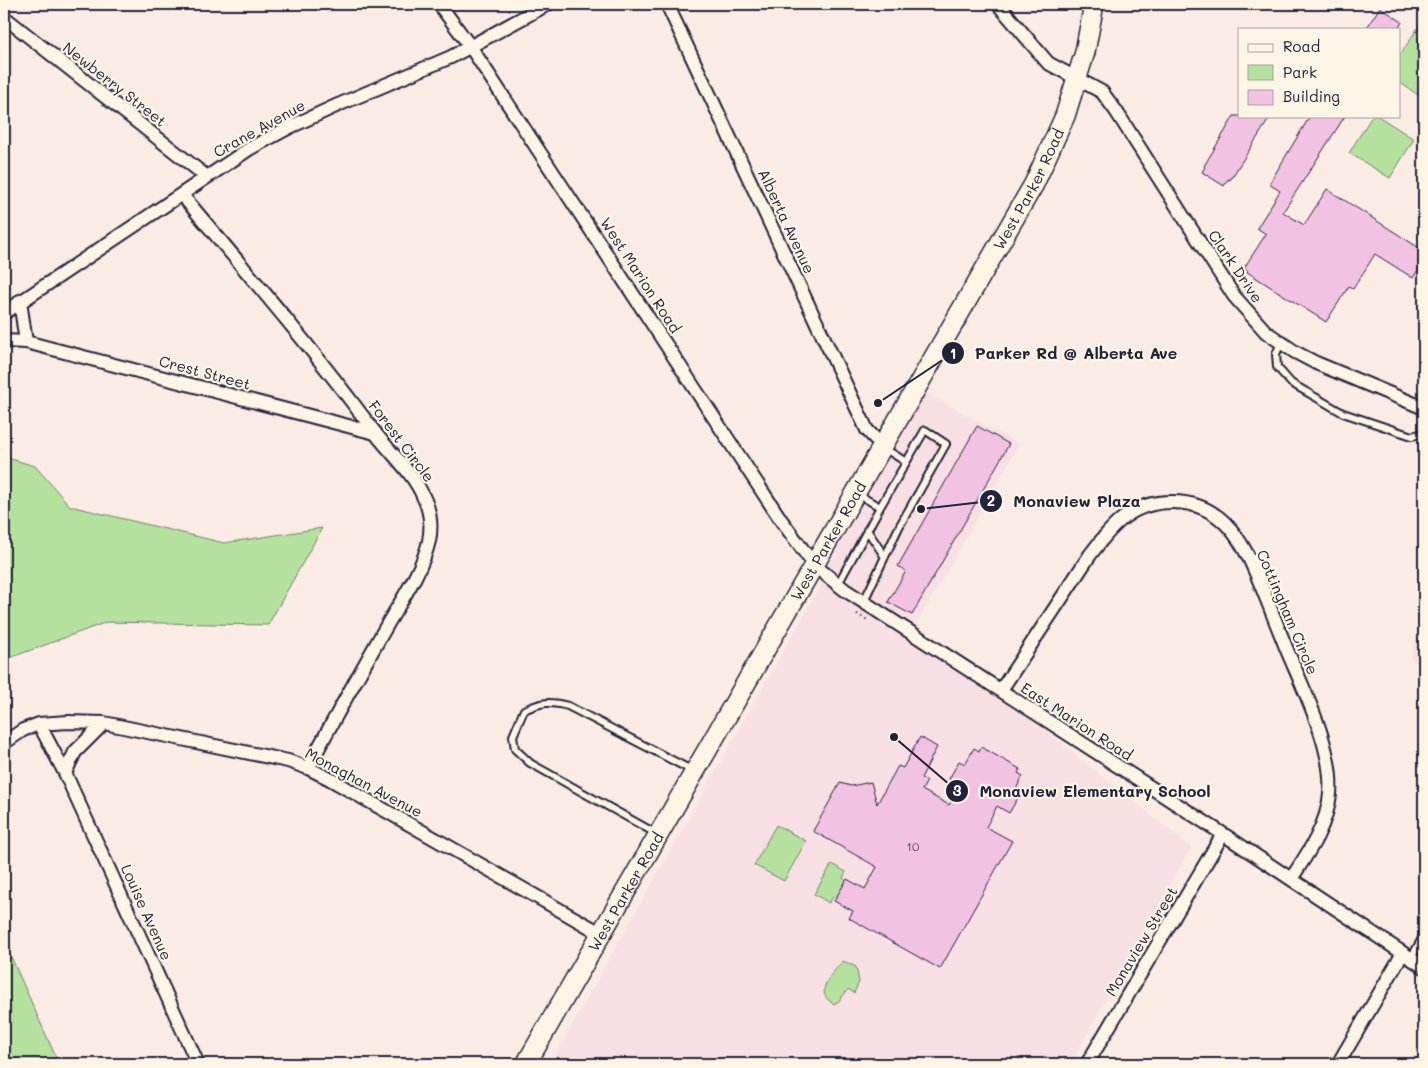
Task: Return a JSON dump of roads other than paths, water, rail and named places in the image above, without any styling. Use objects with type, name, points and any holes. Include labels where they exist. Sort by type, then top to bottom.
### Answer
[{"type":"street","name":"West Marion Road","points":[[439,4],[470,46],[781,520],[814,565]]},
{"type":"street","name":"Crane Avenue","points":[[4,313],[249,149],[290,127],[451,57],[548,4]]},
{"type":"street","name":"Alberta Avenue","points":[[667,4],[863,422],[867,430],[883,447]]},
{"type":"street","name":"Clark Drive","points":[[998,4],[1048,63],[1102,92],[1234,296],[1254,320],[1280,343],[1316,363],[1424,408]]},
{"type":"street","name":"West Parker Road","points":[[526,1064],[1034,184],[1065,116],[1084,52],[1094,4]]},
{"type":"street","name":"Newberry Street","points":[[4,18],[207,177]]},
{"type":"street","name":"Forest Circle","points":[[182,195],[301,338],[375,433],[405,468],[424,497],[429,514],[429,540],[418,570],[308,768]]},
{"type":"street","points":[[20,301],[26,342]]},
{"type":"street","name":"Crest Street","points":[[4,341],[26,342],[375,433]]},
{"type":"street","name":"Cottingham Circle","points":[[1001,690],[1090,555],[1120,519],[1141,507],[1162,502],[1195,504],[1212,512],[1233,531],[1252,563],[1311,708],[1327,756],[1331,787],[1326,815],[1312,847],[1292,879]]},
{"type":"street","name":"East Marion Road","points":[[814,565],[838,584],[1424,967]]},
{"type":"street","name":"Monaghan Avenue","points":[[4,743],[23,730],[39,724],[68,722],[104,723],[288,761],[308,768],[602,934]]},
{"type":"street","points":[[66,773],[75,752],[104,723]]},
{"type":"street","name":"Louise Avenue","points":[[39,724],[66,773],[198,1064]]},
{"type":"street","name":"Monaview Street","points":[[1087,1064],[1223,834]]},
{"type":"street","points":[[1338,1064],[1407,956]]},
{"type":"lane","points":[[1280,343],[1276,354],[1277,367],[1291,383],[1342,413],[1412,436],[1424,433]]},
{"type":"lane","points":[[838,584],[925,430],[946,444],[885,556],[864,601]]},
{"type":"lane","points":[[883,447],[906,462]]},
{"type":"lane","points":[[856,493],[880,507]]},
{"type":"lane","points":[[867,530],[885,556]]},
{"type":"lane","points":[[658,835],[530,763],[515,749],[513,736],[524,710],[540,703],[556,703],[568,706],[695,772]]},
{"type":"lane","points":[[1407,956],[1424,934]]},
{"type":"place","name":"Parker Rd @ Alberta Ave","points":[[878,403]]},
{"type":"place","name":"Monaview Plaza","points":[[921,509]]},
{"type":"place","name":"Monaview Elementary School","points":[[894,737]]}]
